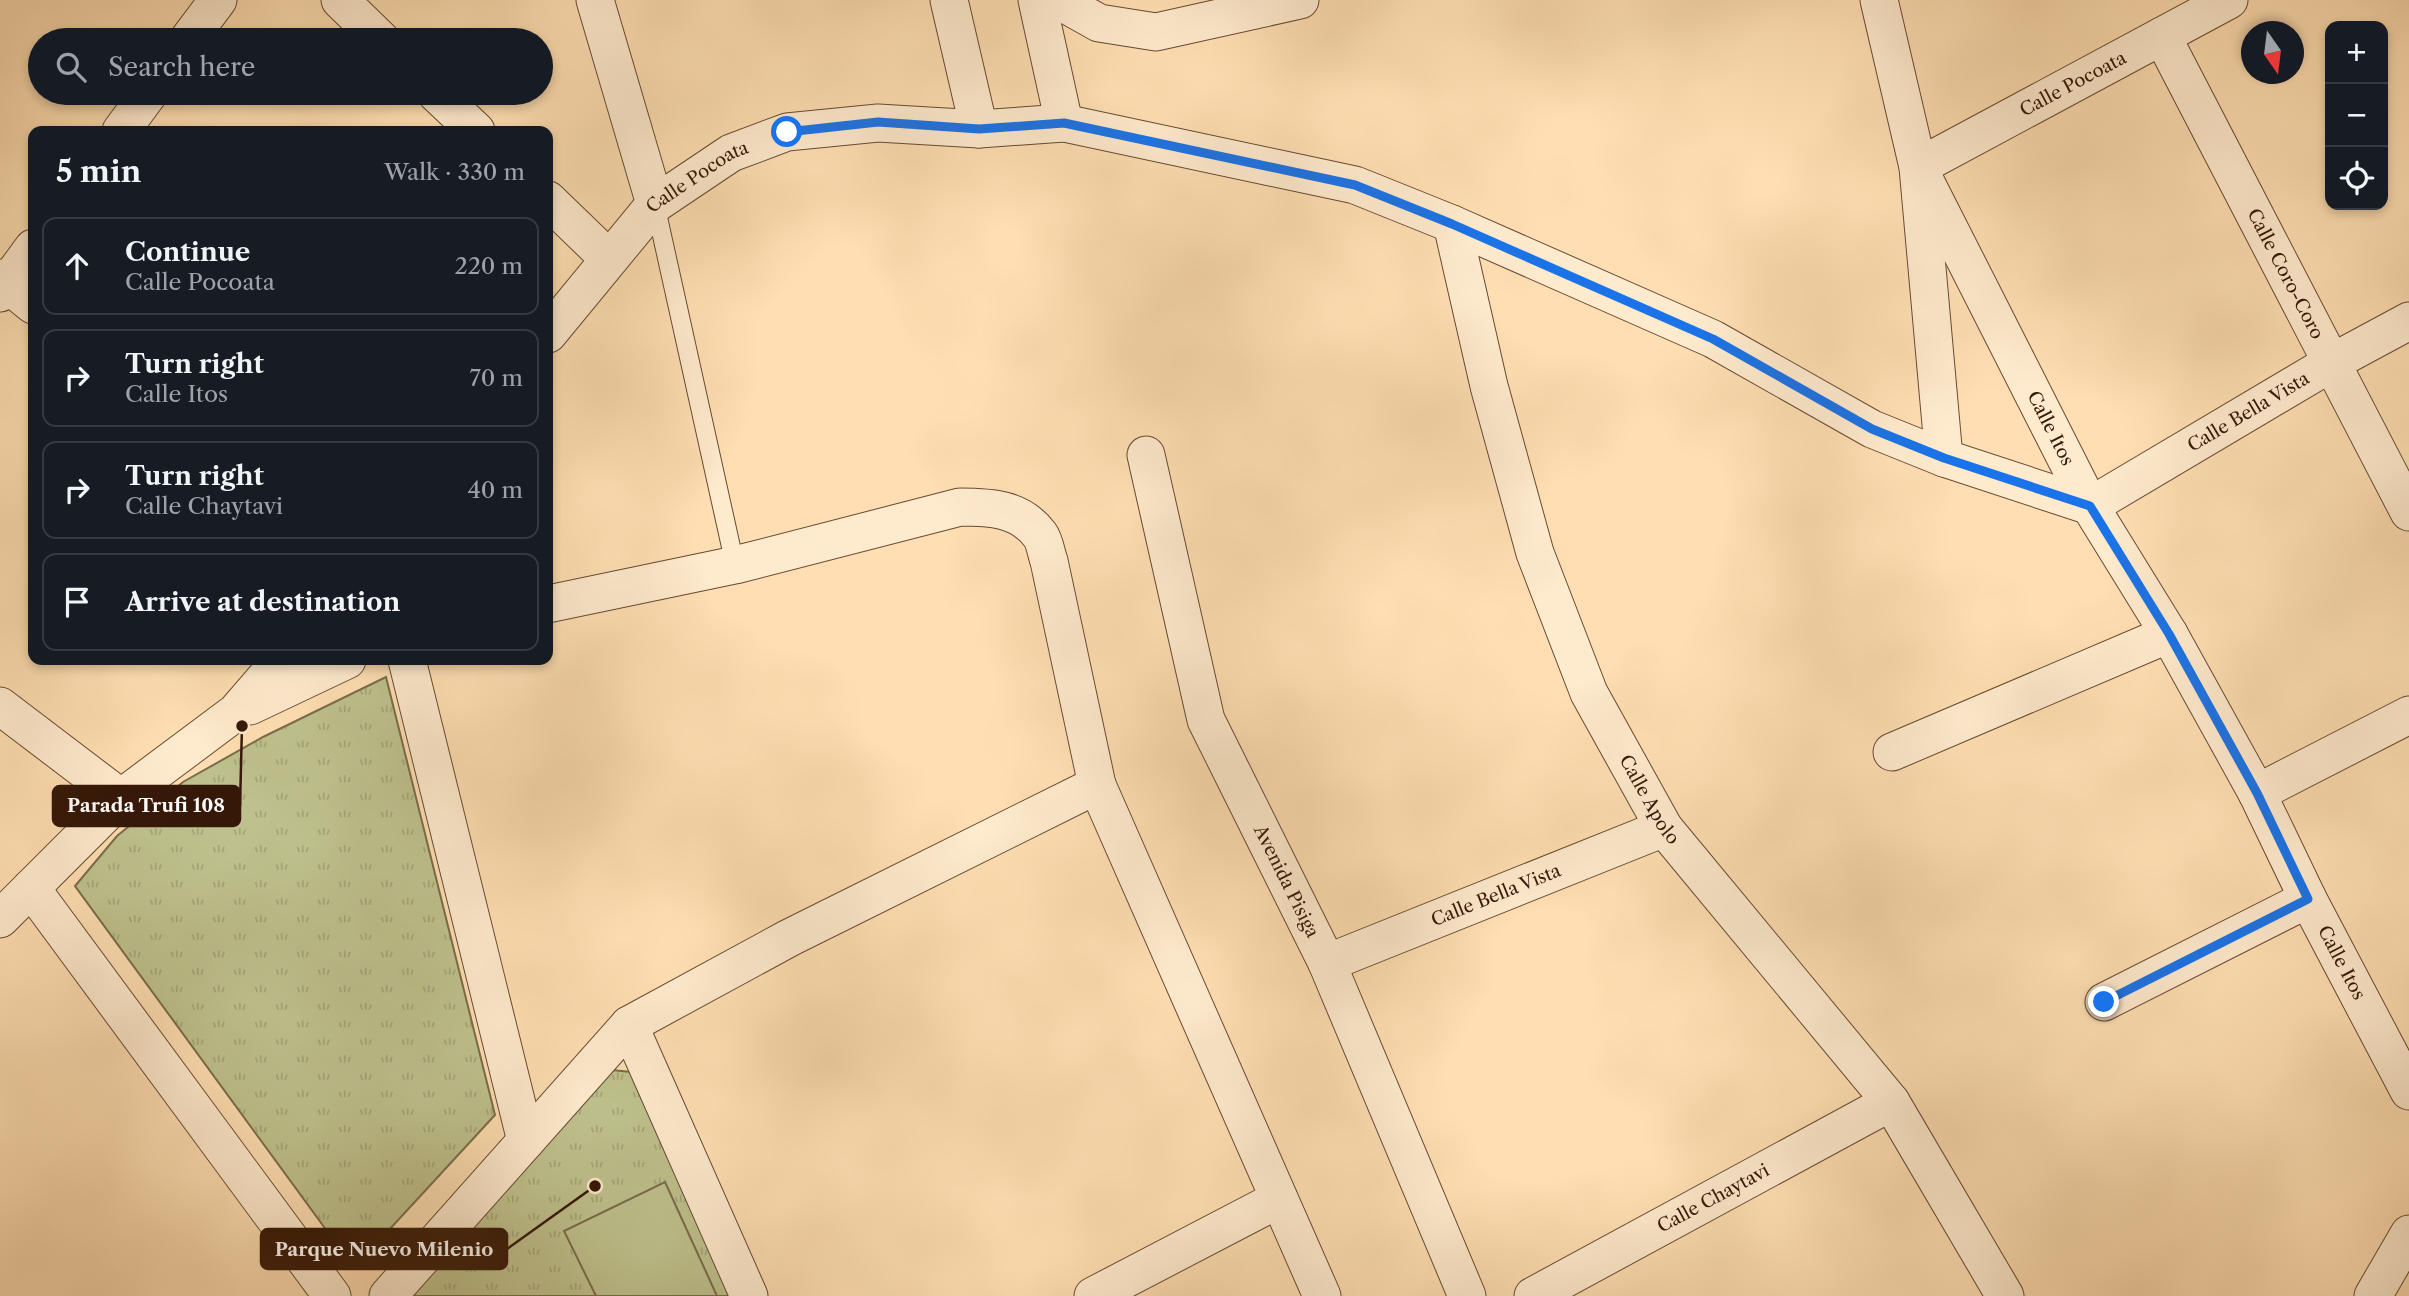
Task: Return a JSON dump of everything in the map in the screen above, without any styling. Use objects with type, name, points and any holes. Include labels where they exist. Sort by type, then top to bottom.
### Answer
[{"type":"street","points":[[197,28],[218,0]]},
{"type":"street","points":[[340,0],[369,28]]},
{"type":"street","points":[[595,0],[655,204]]},
{"type":"street","points":[[949,0],[979,129]]},
{"type":"street","points":[[1037,0],[1064,123]]},
{"type":"street","points":[[1058,0],[1099,23],[1156,32],[1300,0]]},
{"type":"street","name":"Calle Itos","points":[[1879,0],[1917,167],[1944,458]]},
{"type":"street","name":"Calle Pocoata","points":[[1917,167],[2229,0]]},
{"type":"street","name":"Calle Coro-Coro","points":[[2162,36],[2409,512]]},
{"type":"street","points":[[125,126],[140,105]]},
{"type":"street","points":[[449,105],[471,126]]},
{"type":"street","name":"Calle Pocoata","points":[[553,328],[655,204],[731,153],[787,132],[878,122],[979,129],[1064,123],[1355,185],[1452,224],[1713,339],[1872,429],[1944,458],[2090,506]]},
{"type":"street","name":"Calle Itos","points":[[1917,167],[2090,506],[2169,634],[2257,793],[2308,899],[2405,1073]]},
{"type":"street","points":[[553,205],[608,258]]},
{"type":"street","name":"Calle Apolo","points":[[1452,224],[1489,386],[1535,553],[1589,693],[1664,828],[1891,1102],[2005,1296]]},
{"type":"street","points":[[10,290],[28,257]]},
{"type":"street","name":"Calle Bella Vista","points":[[2090,506],[2331,363],[2409,321]]},
{"type":"street","name":"Avenida Pisiga","points":[[1146,454],[1206,720],[1327,963],[1467,1296]]},
{"type":"street","points":[[553,603],[735,565],[960,507],[995,507],[1022,517],[1041,536],[1049,561],[1097,785],[1322,1296]]},
{"type":"street","points":[[1892,752],[2169,634]]},
{"type":"street","points":[[236,712],[277,665]]},
{"type":"street","points":[[0,919],[121,798],[236,712],[336,665]]},
{"type":"street","points":[[408,665],[526,1141]]},
{"type":"street","points":[[0,706],[121,798]]},
{"type":"street","points":[[2257,793],[2409,715]]},
{"type":"street","points":[[388,1296],[629,1025],[789,938],[1097,785]]},
{"type":"street","name":"Calle Bella Vista","points":[[1327,963],[1664,828]]},
{"type":"street","points":[[31,888],[332,1296]]},
{"type":"street","points":[[2104,1002],[2308,899]]},
{"type":"street","points":[[629,1025],[749,1296]]},
{"type":"street","name":"Calle Chaytavi","points":[[1533,1296],[1891,1102]]},
{"type":"street","points":[[1093,1296],[1279,1199]]},
{"type":"street","points":[[2373,1296],[2409,1234]]},
{"type":"lane","points":[[655,204],[735,565]]},
{"type":"green space","points":[[386,677],[495,1115],[354,1268],[75,886],[117,836],[183,782],[263,737]]},
{"type":"green space","points":[[612,1070],[631,1072],[733,1296],[412,1296]]},
{"type":"green space","points":[[665,1182],[717,1296],[596,1296],[564,1231]]},
{"type":"place","name":"Parada Trufi 108","points":[[242,726]]},
{"type":"place","name":"Parque Nuevo Milenio","points":[[595,1186]]},
{"type":"route","points":[[787,132],[878,122],[979,129],[1064,123],[1355,185],[1452,224],[1713,339],[1872,429],[1944,458],[2090,506],[2169,634],[2257,793],[2308,899],[2104,1002]]}]
